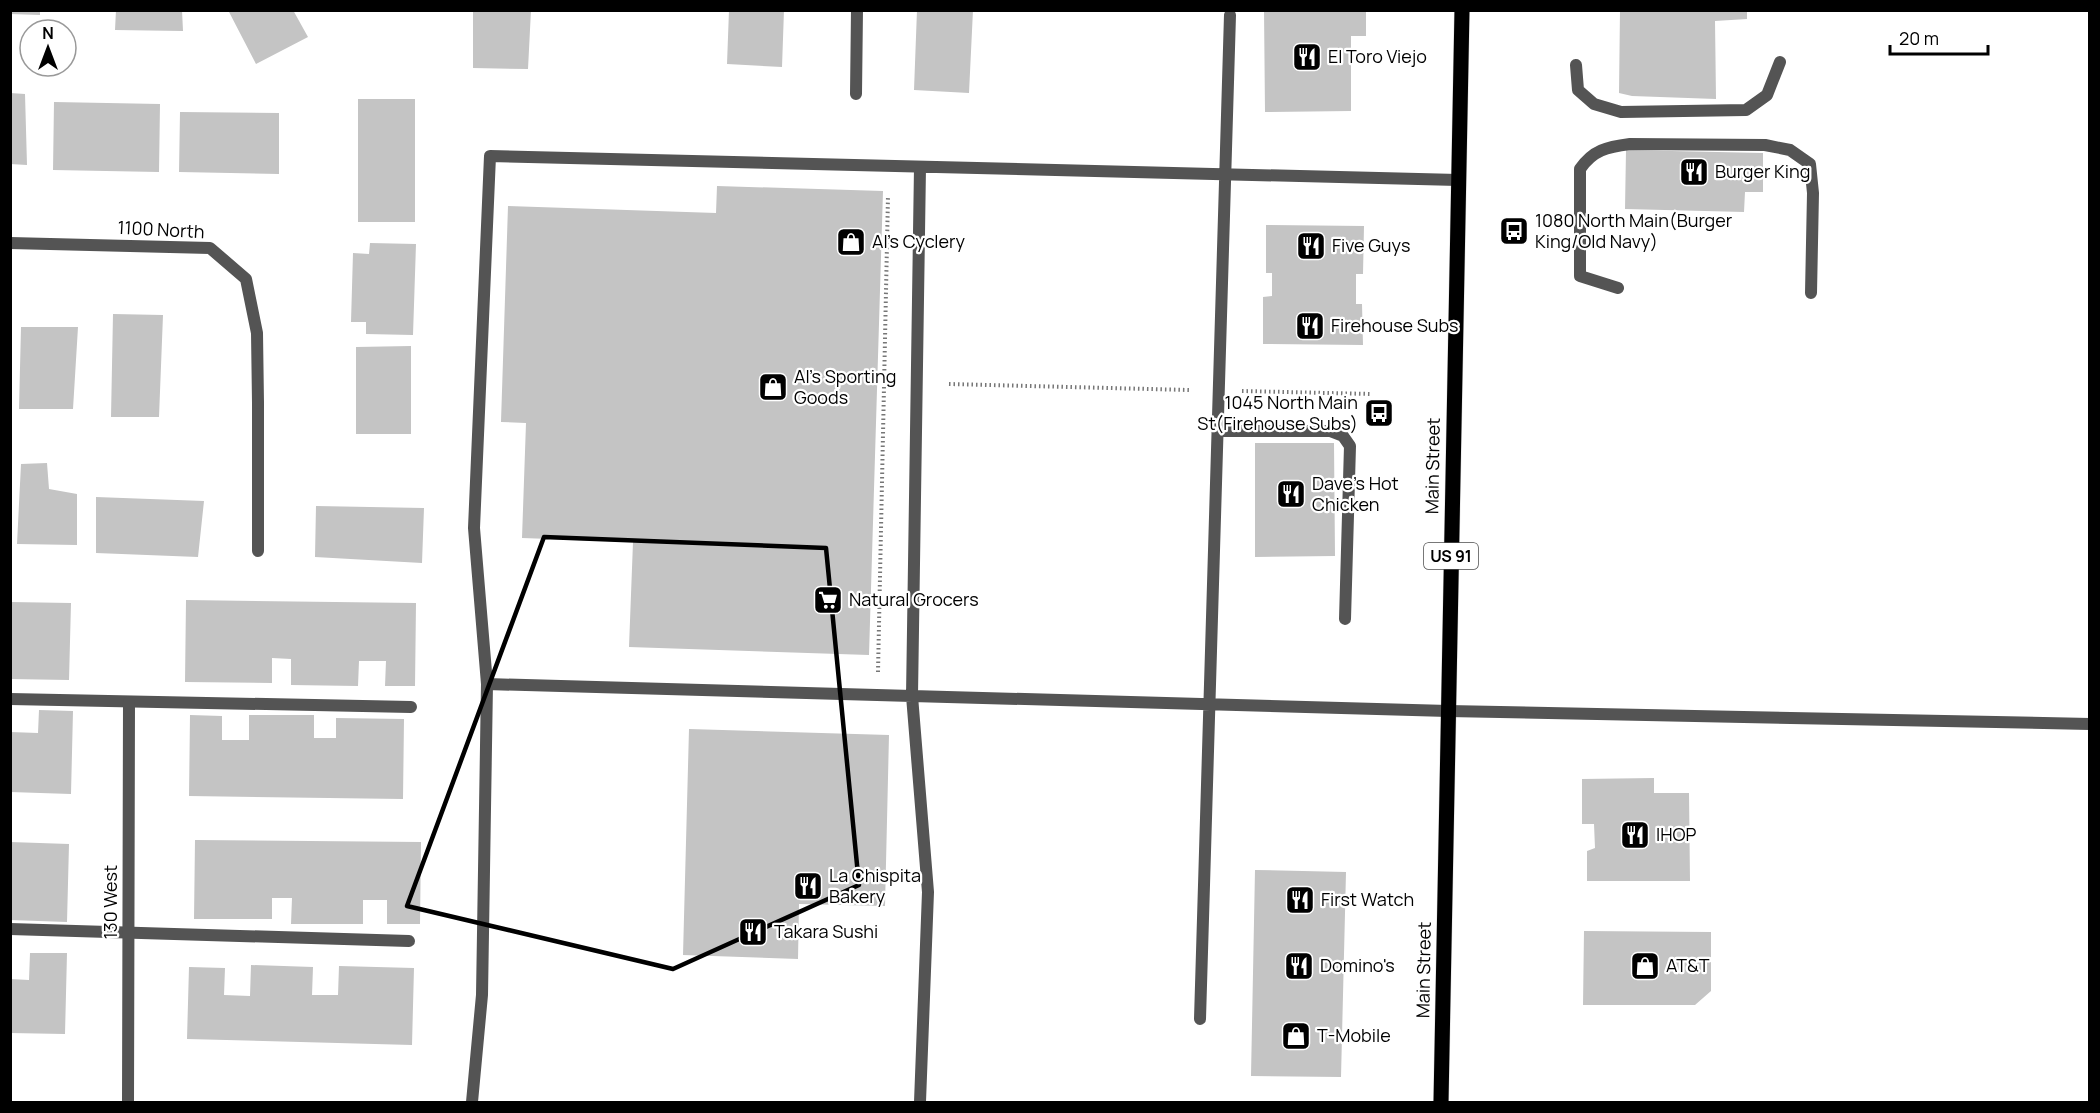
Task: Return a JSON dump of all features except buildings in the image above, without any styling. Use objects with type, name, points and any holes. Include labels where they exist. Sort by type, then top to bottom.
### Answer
[{"type":"main road","name":"Main Street","points":[[1441,1102],[1462,10]]},
{"type":"street","points":[[856,94],[857,10]]},
{"type":"street","points":[[1200,1019],[1230,15]]},
{"type":"street","points":[[1576,65],[1578,90],[1594,104],[1621,112],[1746,110],[1767,95],[1780,62]]},
{"type":"street","points":[[1618,288],[1580,276],[1580,169],[1590,155],[1608,147],[1630,144],[1765,146],[1790,150],[1810,164],[1813,193],[1811,293]]},
{"type":"street","points":[[472,1102],[482,995],[487,684],[474,528],[490,156],[1458,180]]},
{"type":"street","points":[[920,167],[912,696],[928,892],[920,1102]]},
{"type":"street","name":"1100 North","points":[[10,243],[210,248],[246,279],[257,333],[258,552]]},
{"type":"street","points":[[1218,431],[1330,431],[1343,436],[1347,441],[1350,446],[1345,619]]},
{"type":"street","points":[[487,684],[1448,711],[2090,724]]},
{"type":"street","points":[[10,699],[411,707]]},
{"type":"street","name":"130 West","points":[[128,1102],[129,702]]},
{"type":"street","points":[[10,928],[409,941]]},
{"type":"path","points":[[879,672],[888,196]]},
{"type":"path","points":[[949,384],[1189,390]]},
{"type":"path","points":[[1241,391],[1371,394]]},
{"type":"highlighted area","points":[[544,537],[826,548],[859,885],[673,969],[407,906]]},
{"type":"place","name":"El Toro Viejo","points":[[1307,57]]},
{"type":"place","name":"Burger King","points":[[1694,172]]},
{"type":"place","name":"1080 North Main(Burger King/Old Navy)","points":[[1514,231]]},
{"type":"place","name":"Al's Cyclery","points":[[851,242]]},
{"type":"place","name":"Five Guys","points":[[1311,246]]},
{"type":"place","name":"Firehouse Subs","points":[[1310,326]]},
{"type":"place","name":"Al's Sporting Goods","points":[[773,387]]},
{"type":"place","name":"1045 North Main St(Firehouse Subs)","points":[[1379,413]]},
{"type":"place","name":"Dave's Hot Chicken","points":[[1291,494]]},
{"type":"place","name":"Natural Grocers","points":[[828,600]]},
{"type":"place","name":"IHOP","points":[[1635,835]]},
{"type":"place","name":"La Chispita Bakery","points":[[808,886]]},
{"type":"place","name":"First Watch","points":[[1300,900]]},
{"type":"place","name":"Takara Sushi","points":[[753,932]]},
{"type":"place","name":"Domino's","points":[[1299,966]]},
{"type":"place","name":"AT&T","points":[[1645,966]]},
{"type":"place","name":"T-Mobile","points":[[1296,1036]]}]
